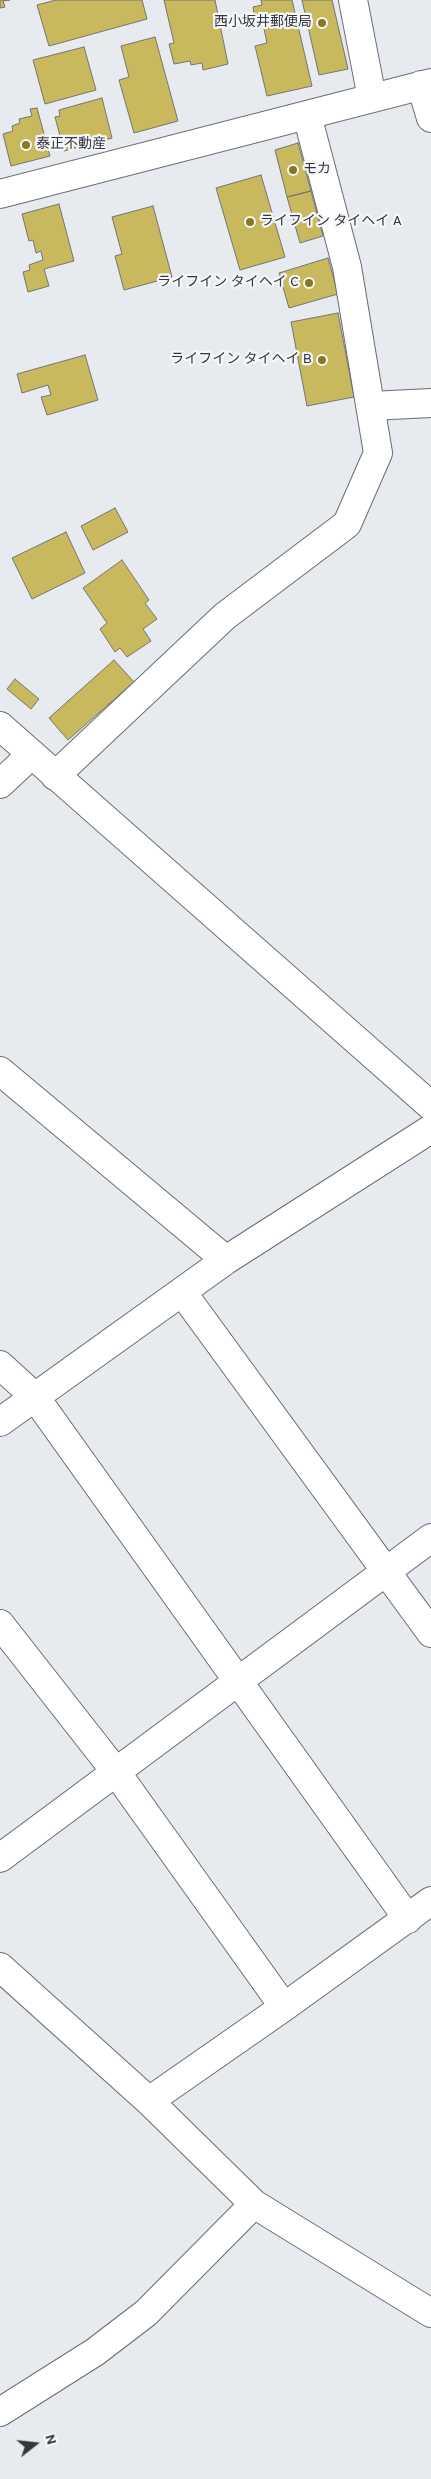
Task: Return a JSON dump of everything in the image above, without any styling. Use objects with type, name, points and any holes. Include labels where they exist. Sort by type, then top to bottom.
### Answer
[{"type":"street","points":[[353,0],[372,98]]},
{"type":"street","points":[[0,194],[426,84],[431,118]]},
{"type":"street","points":[[55,776],[225,616],[347,524],[378,454],[347,267],[307,115]]},
{"type":"street","points":[[371,406],[431,403]]},
{"type":"street","points":[[0,726],[431,1106]]},
{"type":"street","points":[[0,784],[32,754]]},
{"type":"street","points":[[0,1071],[226,1260]]},
{"type":"street","points":[[0,1422],[226,1260],[431,1129]]},
{"type":"street","points":[[182,1292],[431,1633]]},
{"type":"street","points":[[0,1365],[35,1397],[408,1919]]},
{"type":"street","points":[[0,1858],[431,1538]]},
{"type":"street","points":[[0,1624],[116,1772],[284,2007]]},
{"type":"street","points":[[149,2100],[284,2007],[431,1901]]},
{"type":"street","points":[[0,1967],[149,2100],[254,2204],[431,2313]]},
{"type":"street","points":[[0,2412],[95,2352],[146,2313],[254,2204]]},
{"type":"building","points":[[0,0],[10,0],[3,1],[5,7],[0,8]]},
{"type":"building","points":[[56,0],[142,0],[147,19],[49,46],[37,5]]},
{"type":"building","points":[[164,0],[215,0],[228,64],[203,70],[202,63],[191,65],[190,61],[174,64],[169,44],[174,43]]},
{"type":"building","points":[[261,0],[292,0],[312,86],[267,96],[255,46],[267,43],[262,19],[255,20],[253,7],[262,5]]},
{"type":"building","points":[[302,0],[332,0],[348,69],[319,75]]},
{"type":"building","points":[[155,37],[178,121],[134,133],[119,80],[129,77],[121,46]]},
{"type":"building","points":[[84,47],[96,90],[45,104],[33,60]]},
{"type":"building","points":[[102,98],[112,138],[64,151],[55,117],[60,116],[59,110]]},
{"type":"building","name":"泰正不動産","points":[[37,108],[50,156],[11,166],[3,134],[13,131],[12,126],[20,123],[19,119],[32,116],[30,109]]},
{"type":"building","name":"モカ","points":[[298,143],[311,191],[287,197],[275,150]]},
{"type":"building","name":"ライフイン タイヘイ A","points":[[261,175],[285,257],[240,270],[216,188]]},
{"type":"building","points":[[311,191],[323,236],[300,243],[287,197]]},
{"type":"building","points":[[59,204],[74,261],[44,269],[49,286],[28,292],[23,272],[30,270],[29,265],[43,260],[41,251],[36,253],[33,240],[29,241],[22,214]]},
{"type":"building","points":[[153,206],[172,277],[124,290],[115,256],[122,254],[112,217]]},
{"type":"building","name":"ライフイン タイヘイ C","points":[[328,258],[338,294],[289,308],[279,273]]},
{"type":"building","name":"ライフイン タイヘイ B","points":[[338,313],[354,397],[307,406],[291,322]]},
{"type":"building","points":[[85,355],[98,400],[47,415],[41,397],[51,395],[48,385],[22,393],[17,374]]},
{"type":"building","points":[[115,508],[128,532],[93,550],[81,526]]},
{"type":"building","points":[[66,532],[85,573],[32,599],[12,558]]},
{"type":"building","points":[[122,560],[149,600],[145,603],[157,619],[143,629],[151,641],[127,657],[120,648],[115,652],[100,629],[107,623],[83,588]]},
{"type":"building","points":[[114,660],[134,682],[68,740],[49,718]]},
{"type":"building","points":[[15,679],[39,699],[31,709],[7,689]]},
{"type":"place","name":"西小坂井郵便局","points":[[322,23]]},
{"type":"place","name":"泰正不動産","points":[[26,145]]},
{"type":"place","name":"モカ","points":[[293,170]]},
{"type":"place","name":"ライフイン タイヘイ A","points":[[250,222]]},
{"type":"place","name":"ライフイン タイヘイ C","points":[[309,283]]},
{"type":"place","name":"ライフイン タイヘイ B","points":[[322,360]]}]
